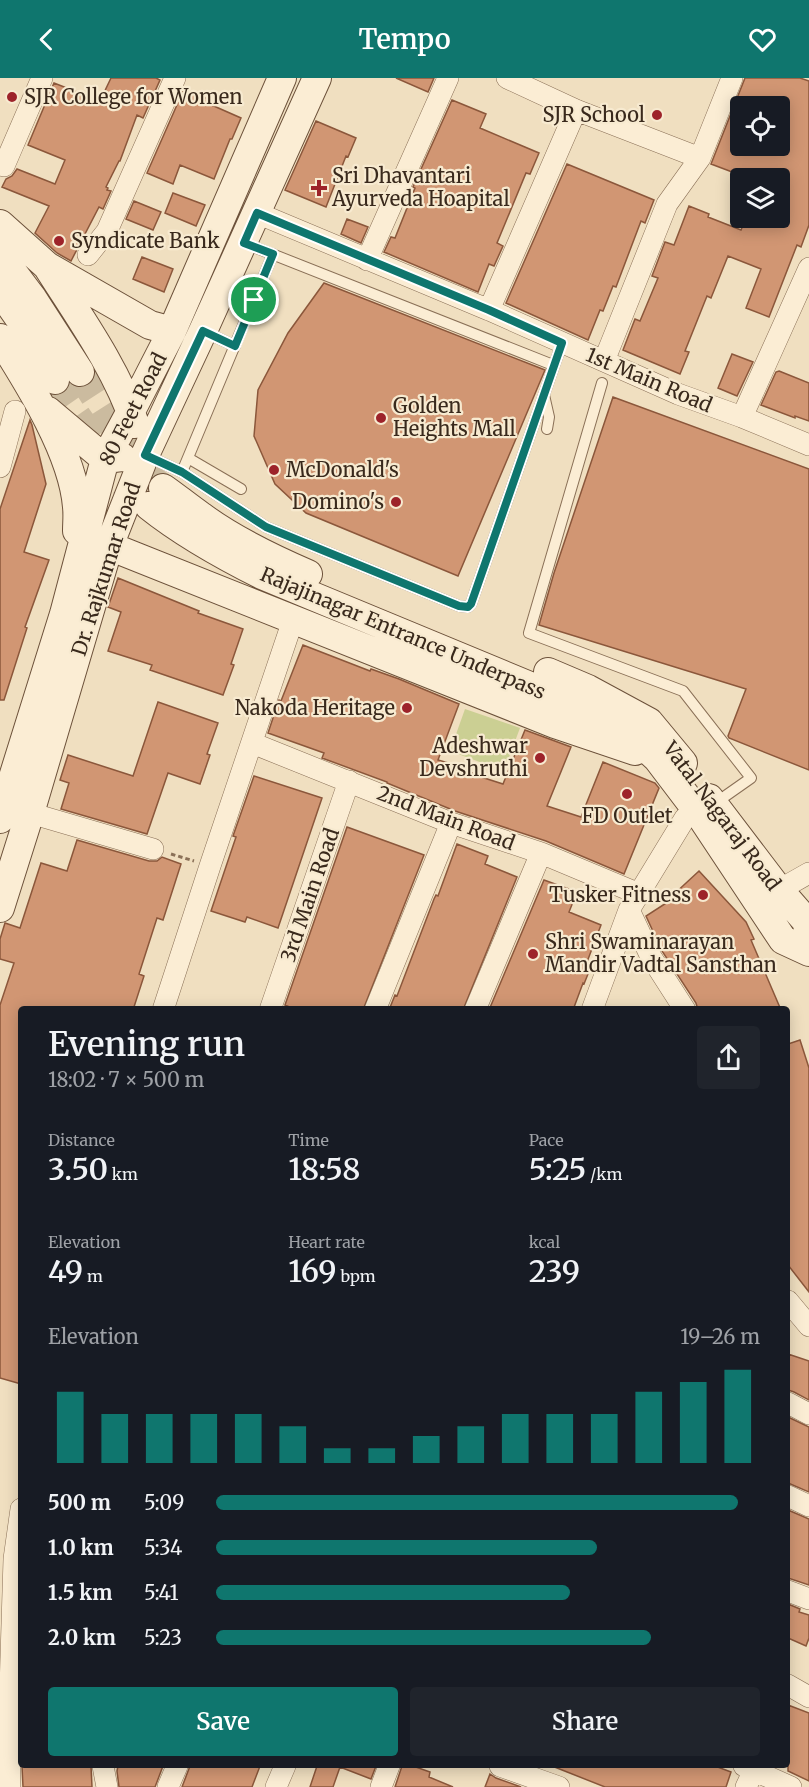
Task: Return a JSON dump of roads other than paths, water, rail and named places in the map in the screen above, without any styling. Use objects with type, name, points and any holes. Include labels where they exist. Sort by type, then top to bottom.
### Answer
[{"type":"main road","points":[[0,224],[47,266],[150,324],[172,330],[282,78]]},
{"type":"main road","name":"Dr. Rajkumar Road","points":[[0,908],[109,546],[145,455],[244,243],[317,78]]},
{"type":"main road","points":[[0,255],[33,299],[47,391]]},
{"type":"main road","points":[[0,338],[105,459],[145,455],[131,411],[113,373],[47,266]]},
{"type":"main road","points":[[0,291],[33,338],[77,506],[78,558]]},
{"type":"main road","name":"80 Feet Road","points":[[78,558],[105,459],[172,330]]},
{"type":"main road","name":"Rajajinagar Entrance Underpass","points":[[165,489],[223,531],[282,563],[588,689],[650,722]]},
{"type":"main road","name":"Rajajinagar Entrance Underpass","points":[[165,489],[180,529],[232,560],[293,588],[571,703],[626,730],[657,758]]},
{"type":"main road","points":[[109,546],[555,724],[657,758]]},
{"type":"main road","name":"Dr. Rajkumar Road","points":[[0,819],[64,614],[78,558]]},
{"type":"main road","name":"Vatal Nagaraj Road","points":[[650,722],[706,808],[783,940],[809,952]]},
{"type":"main road","name":"Vatal Nagaraj Road","points":[[657,758],[706,808],[807,922],[809,940]]},
{"type":"street","points":[[4,166],[42,78]]},
{"type":"street","points":[[88,255],[107,231],[175,78]]},
{"type":"street","points":[[368,260],[448,78]]},
{"type":"street","points":[[507,78],[576,110],[700,158]]},
{"type":"street","points":[[604,361],[667,204],[700,158],[732,78]]},
{"type":"street","points":[[489,310],[576,110]]},
{"type":"street","name":"1st Main Road","points":[[257,213],[489,310],[678,394],[742,417],[809,446]]},
{"type":"street","points":[[742,417],[809,268]]},
{"type":"street","points":[[0,467],[47,391]]},
{"type":"street","points":[[164,1006],[293,621]]},
{"type":"street","name":"2nd Main Road","points":[[252,743],[451,823],[541,853],[634,902]]},
{"type":"street","name":"3rd Main Road","points":[[271,1006],[349,781]]},
{"type":"street","points":[[594,1006],[634,902],[685,818],[706,808]]},
{"type":"street","points":[[30,813],[153,849]]},
{"type":"street","points":[[377,1006],[451,823]]},
{"type":"street","points":[[477,1006],[541,853]]},
{"type":"street","points":[[778,890],[809,873]]},
{"type":"street","points":[[634,902],[651,957],[682,1006]]},
{"type":"street","points":[[790,1303],[809,1326]]},
{"type":"street","points":[[790,1404],[809,1414]]},
{"type":"street","points":[[790,1498],[809,1506]]},
{"type":"street","points":[[10,1787],[9,1722],[14,1559],[18,1530]]},
{"type":"street","points":[[790,1592],[809,1599]]},
{"type":"street","points":[[790,1687],[809,1697]]},
{"type":"street","points":[[103,1768],[107,1787]]},
{"type":"street","points":[[168,1787],[176,1768]]},
{"type":"street","points":[[276,1787],[284,1768]]},
{"type":"street","points":[[381,1787],[388,1768]]},
{"type":"street","points":[[507,1768],[549,1780]]},
{"type":"street","points":[[748,1774],[791,1787]]},
{"type":"lane","points":[[244,243],[553,365]]},
{"type":"lane","points":[[165,489],[188,458],[273,254]]},
{"type":"lane","points":[[203,331],[235,346]]},
{"type":"lane","points":[[145,455],[165,489],[266,527],[459,606],[468,607],[471,604],[562,343]]},
{"type":"lane","points":[[602,383],[529,633],[683,691],[751,778],[706,808]]},
{"type":"lane","points":[[543,394],[549,417],[547,429]]},
{"type":"lane","points":[[188,458],[241,489]]},
{"type":"tunnel","points":[[80,372],[142,471],[163,488]]},
{"type":"tunnel","points":[[55,380],[66,400],[127,488],[148,504]]},
{"type":"place","name":"SJR College for Women","points":[[12,97]]},
{"type":"place","name":"SJR School","points":[[657,115]]},
{"type":"place","name":"Sri Dhavantari Ayurveda Hoapital","points":[[319,188]]},
{"type":"place","name":"Syndicate Bank","points":[[59,241]]},
{"type":"place","name":"Golden Heights Mall","points":[[381,418]]},
{"type":"place","name":"McDonald's","points":[[274,470]]},
{"type":"place","name":"Domino's","points":[[396,502]]},
{"type":"place","name":"Nakoda Heritage","points":[[407,708]]},
{"type":"place","name":"Adeshwar Devshruthi","points":[[540,758]]},
{"type":"place","name":"FD Outlet","points":[[627,794]]},
{"type":"place","name":"Tusker Fitness","points":[[703,895]]},
{"type":"place","name":"Shri Swaminarayan Mandir Vadtal Sansthan","points":[[533,954]]}]
